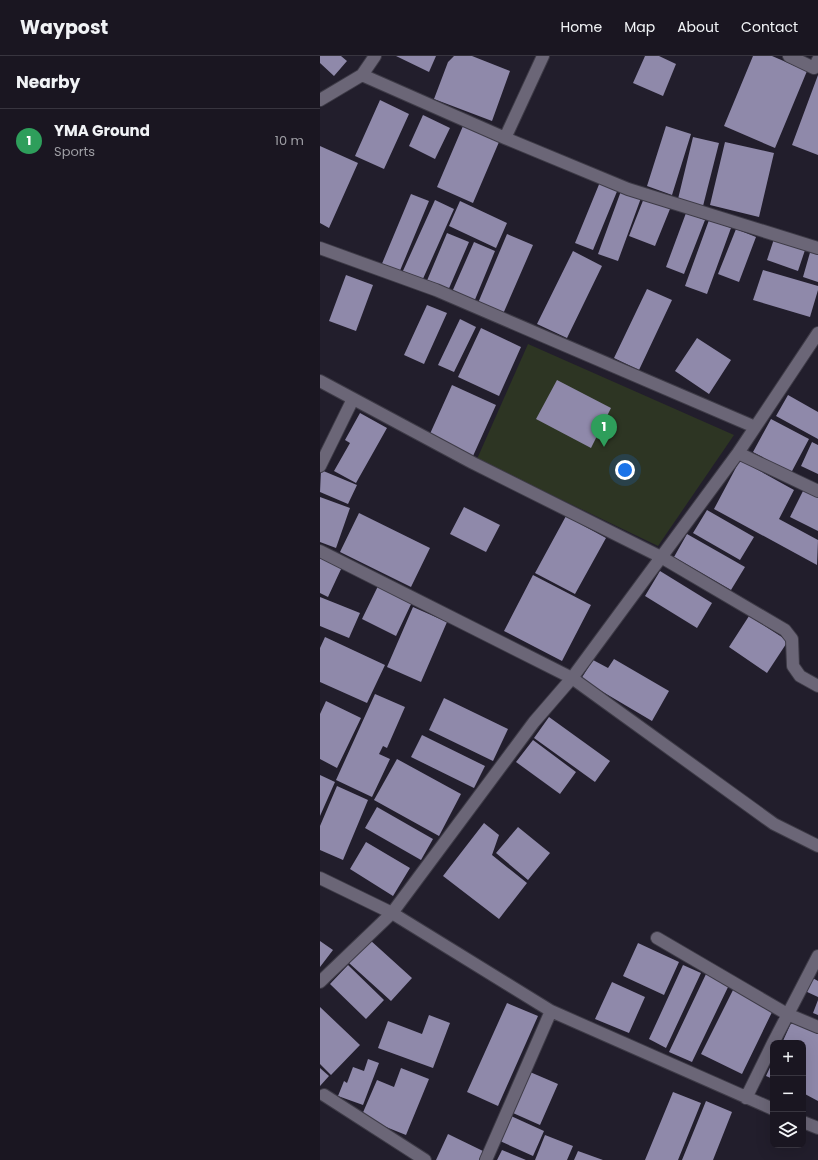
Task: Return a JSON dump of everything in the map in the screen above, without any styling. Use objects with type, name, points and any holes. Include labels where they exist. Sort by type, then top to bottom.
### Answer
[{"type":"street","points":[[320,100],[362,75],[375,56]]},
{"type":"street","points":[[505,138],[542,56]]},
{"type":"street","points":[[789,56],[814,68],[818,60]]},
{"type":"street","points":[[362,75],[505,138],[628,189],[818,248]]},
{"type":"street","points":[[320,248],[436,290],[755,427]]},
{"type":"street","points":[[320,982],[392,913],[534,722],[572,678],[738,453],[818,332]]},
{"type":"street","points":[[320,381],[480,466],[661,557],[784,630],[792,639],[793,666],[800,676],[818,686]]},
{"type":"street","points":[[320,466],[353,399]]},
{"type":"street","points":[[738,453],[818,491]]},
{"type":"street","points":[[320,551],[572,678],[774,824],[818,846]]},
{"type":"street","points":[[320,878],[392,913],[551,1011],[770,1108]]},
{"type":"street","points":[[657,938],[787,1014],[818,1027]]},
{"type":"street","points":[[774,1040],[818,956]]},
{"type":"street","points":[[486,1160],[551,1011]]},
{"type":"street","points":[[746,1098],[770,1049]]},
{"type":"street","points":[[324,1095],[425,1160]]},
{"type":"street","points":[[806,1123],[818,1128]]},
{"type":"green space","points":[[528,344],[734,435],[658,546],[477,459]]},
{"type":"building","points":[[320,56],[341,56],[347,61],[334,76],[320,63]]},
{"type":"building","points":[[396,56],[436,56],[429,72]]},
{"type":"building","points":[[454,56],[472,56],[510,71],[492,121],[434,99],[448,62]]},
{"type":"building","points":[[645,56],[659,56],[676,64],[663,96],[633,83]]},
{"type":"building","points":[[753,56],[772,56],[807,71],[775,148],[724,126]]},
{"type":"building","points":[[818,75],[818,155],[792,145]]},
{"type":"building","points":[[380,100],[409,114],[384,169],[355,156]]},
{"type":"building","points":[[423,115],[450,128],[435,159],[409,146]]},
{"type":"building","points":[[463,126],[499,142],[473,203],[437,187]]},
{"type":"building","points":[[666,126],[691,134],[672,195],[647,186]]},
{"type":"building","points":[[693,137],[719,143],[703,206],[678,199]]},
{"type":"building","points":[[725,142],[774,153],[759,217],[710,205]]},
{"type":"building","points":[[320,146],[358,163],[329,228],[320,223]]},
{"type":"building","points":[[600,182],[618,189],[593,250],[575,243]]},
{"type":"building","points":[[621,191],[641,198],[618,261],[598,254]]},
{"type":"building","points":[[411,194],[429,201],[399,273],[381,266]]},
{"type":"building","points":[[644,198],[670,209],[655,246],[629,236]]},
{"type":"building","points":[[435,200],[454,209],[422,281],[402,273]]},
{"type":"building","points":[[460,201],[507,223],[496,248],[449,226]]},
{"type":"building","points":[[686,213],[705,220],[684,274],[666,267]]},
{"type":"building","points":[[709,220],[731,228],[707,294],[685,286]]},
{"type":"building","points":[[736,229],[756,237],[739,282],[718,274]]},
{"type":"building","points":[[447,233],[469,242],[447,293],[426,283]]},
{"type":"building","points":[[507,234],[533,245],[503,314],[478,303]]},
{"type":"building","points":[[775,236],[806,247],[798,271],[767,260]]},
{"type":"building","points":[[474,242],[495,251],[474,302],[452,292]]},
{"type":"building","points":[[811,249],[818,251],[818,282],[803,277]]},
{"type":"building","points":[[573,251],[602,266],[567,338],[537,324]]},
{"type":"building","points":[[763,270],[818,286],[810,317],[753,300]]},
{"type":"building","points":[[346,275],[373,285],[356,331],[329,321]]},
{"type":"building","points":[[647,289],[672,300],[639,370],[614,358]]},
{"type":"building","points":[[427,305],[447,313],[424,364],[404,355]]},
{"type":"building","points":[[460,319],[476,327],[454,372],[438,365]]},
{"type":"building","points":[[481,328],[521,347],[499,396],[458,377]]},
{"type":"building","points":[[697,338],[731,360],[709,394],[675,371]]},
{"type":"building","points":[[557,380],[611,408],[591,448],[536,419]]},
{"type":"building","points":[[452,385],[496,405],[473,456],[429,436]]},
{"type":"building","points":[[788,395],[818,412],[818,439],[776,416]]},
{"type":"building","points":[[360,413],[387,428],[356,483],[334,471],[350,443],[345,440]]},
{"type":"building","points":[[771,419],[809,439],[791,473],[753,452]]},
{"type":"building","points":[[812,442],[818,445],[818,474],[801,466]]},
{"type":"building","points":[[740,460],[794,490],[779,519],[818,540],[817,565],[714,509]]},
{"type":"building","points":[[321,470],[357,485],[348,504],[320,492]]},
{"type":"building","points":[[804,489],[818,496],[818,531],[790,517]]},
{"type":"building","points":[[320,497],[350,508],[336,548],[320,542]]},
{"type":"building","points":[[464,507],[500,525],[486,552],[450,534]]},
{"type":"building","points":[[707,510],[754,537],[740,560],[693,533]]},
{"type":"building","points":[[359,513],[430,548],[411,587],[340,552]]},
{"type":"building","points":[[566,516],[606,538],[575,594],[535,573]]},
{"type":"building","points":[[687,534],[745,567],[731,590],[674,557]]},
{"type":"building","points":[[320,556],[342,567],[328,597],[320,593]]},
{"type":"building","points":[[660,571],[712,603],[697,628],[645,596]]},
{"type":"building","points":[[533,575],[591,605],[562,661],[504,631]]},
{"type":"building","points":[[379,584],[413,600],[396,636],[362,619]]},
{"type":"building","points":[[320,597],[360,613],[349,638],[320,626]]},
{"type":"building","points":[[413,607],[447,622],[421,682],[387,667]]},
{"type":"building","points":[[749,616],[788,641],[767,673],[729,647]]},
{"type":"building","points":[[325,637],[385,665],[367,703],[320,682],[320,648]]},
{"type":"building","points":[[614,659],[669,691],[652,721],[581,679],[593,660],[608,668]]},
{"type":"building","points":[[375,694],[405,707],[387,748],[383,746],[379,754],[390,759],[372,797],[336,780]]},
{"type":"building","points":[[444,698],[508,729],[493,761],[429,730]]},
{"type":"building","points":[[326,701],[361,718],[337,768],[320,759],[320,714]]},
{"type":"building","points":[[549,717],[610,761],[595,782],[534,738]]},
{"type":"building","points":[[422,735],[485,766],[474,788],[411,757]]},
{"type":"building","points":[[533,740],[576,772],[560,794],[516,762]]},
{"type":"building","points":[[397,759],[461,794],[439,836],[374,800]]},
{"type":"building","points":[[320,775],[335,782],[320,816]]},
{"type":"building","points":[[337,786],[368,800],[343,860],[320,850],[320,826]]},
{"type":"building","points":[[377,807],[433,839],[421,860],[365,828]]},
{"type":"building","points":[[484,823],[499,835],[492,855],[527,883],[499,919],[443,876]]},
{"type":"building","points":[[518,827],[550,853],[528,880],[496,853]]},
{"type":"building","points":[[366,842],[410,868],[393,896],[350,869]]},
{"type":"building","points":[[370,940],[412,978],[391,1001],[349,963]]},
{"type":"building","points":[[320,941],[333,950],[320,967]]},
{"type":"building","points":[[638,943],[679,962],[664,995],[623,976]]},
{"type":"building","points":[[348,965],[384,1000],[366,1019],[330,984]]},
{"type":"building","points":[[683,965],[701,973],[666,1048],[649,1039]]},
{"type":"building","points":[[706,974],[729,985],[692,1062],[669,1052]]},
{"type":"building","points":[[811,977],[818,981],[818,997],[805,991]]},
{"type":"building","points":[[612,982],[645,997],[629,1033],[595,1019]]},
{"type":"building","points":[[734,988],[774,1008],[742,1074],[701,1054]]},
{"type":"building","points":[[818,1000],[818,1015],[813,1013]]},
{"type":"building","points":[[507,1003],[538,1016],[498,1106],[467,1092]]},
{"type":"building","points":[[320,1007],[360,1045],[331,1075],[320,1064]]},
{"type":"building","points":[[429,1015],[450,1023],[433,1068],[378,1048],[388,1021],[422,1034]]},
{"type":"building","points":[[792,1021],[818,1034],[818,1101],[806,1095],[806,1040],[783,1040]]},
{"type":"building","points":[[368,1059],[379,1063],[363,1105],[338,1096],[344,1081],[347,1083],[353,1067],[364,1071]]},
{"type":"building","points":[[770,1067],[770,1078],[766,1076]]},
{"type":"building","points":[[320,1068],[329,1076],[320,1086]]},
{"type":"building","points":[[401,1068],[429,1079],[406,1135],[361,1117],[377,1080],[394,1087]]},
{"type":"building","points":[[530,1072],[558,1084],[540,1125],[513,1113]]},
{"type":"building","points":[[673,1092],[701,1103],[678,1160],[645,1160]]},
{"type":"building","points":[[706,1101],[732,1112],[713,1160],[682,1160]]},
{"type":"building","points":[[511,1116],[544,1131],[533,1156],[500,1141]]},
{"type":"building","points":[[448,1134],[483,1151],[479,1160],[436,1160]]},
{"type":"building","points":[[545,1135],[573,1146],[567,1160],[535,1160]]},
{"type":"building","points":[[502,1150],[526,1160],[497,1160]]},
{"type":"building","points":[[578,1151],[603,1160],[574,1160]]},
{"type":"place","name":"YMA Ground","points":[[604,447]]}]
